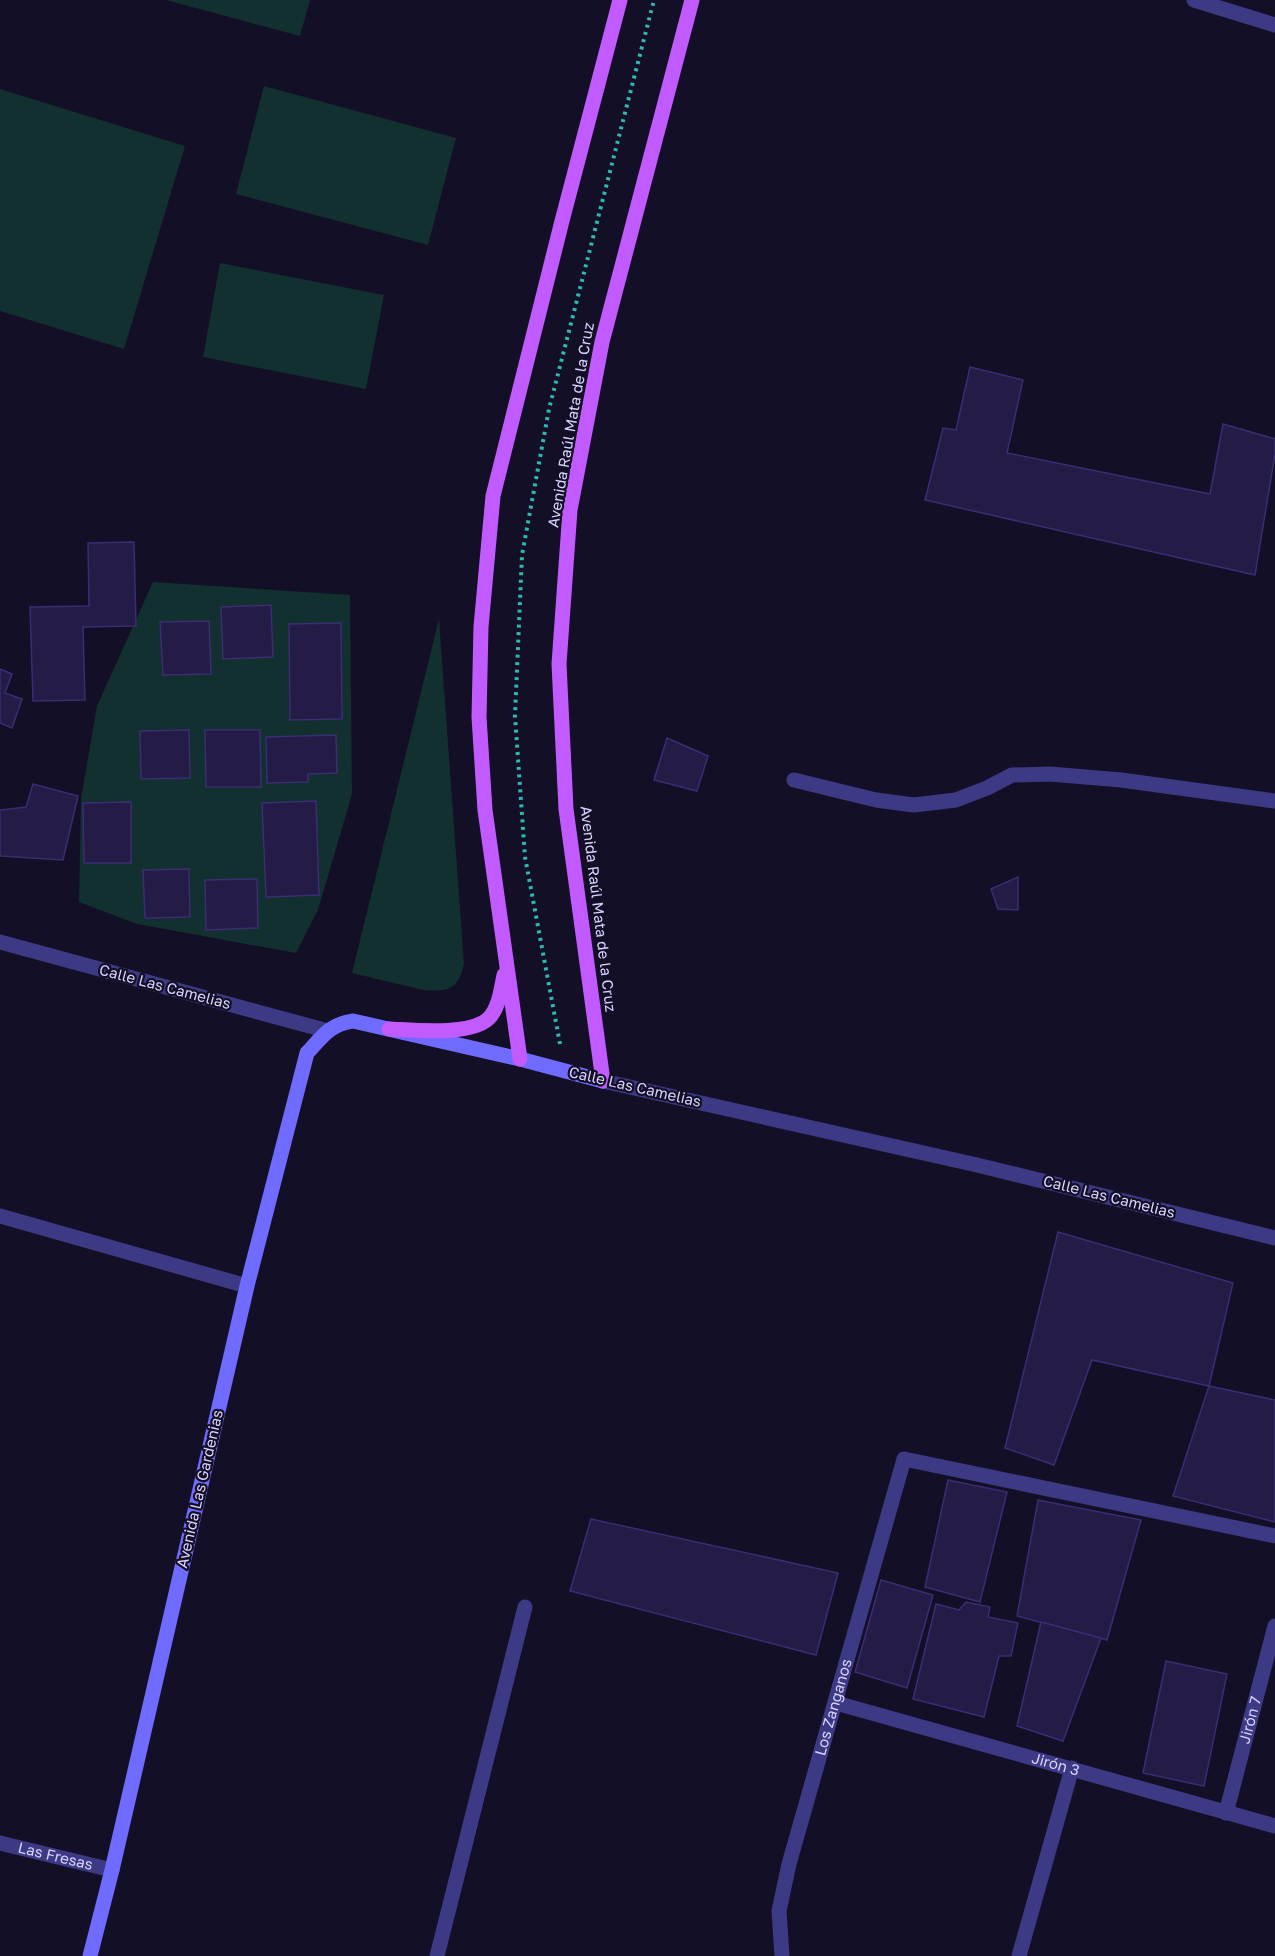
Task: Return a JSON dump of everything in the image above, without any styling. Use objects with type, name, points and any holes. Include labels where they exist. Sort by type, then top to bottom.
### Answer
[{"type":"main road","points":[[520,1059],[485,810],[479,717],[480,627],[493,496],[620,0]]},
{"type":"main road","name":"Avenida Raúl Mata de la Cruz","points":[[603,1081],[566,809],[559,664],[570,510],[602,342],[692,0]]},
{"type":"main road","points":[[389,1029],[442,1031],[472,1026],[488,1020],[494,1011],[504,976],[504,945]]},
{"type":"main road","name":"Calle Las Camelias","points":[[328,1031],[340,1023],[353,1021],[520,1059],[603,1081]]},
{"type":"main road","name":"Avenida Las Gardenias","points":[[90,1956],[247,1286],[308,1053],[328,1031]]},
{"type":"street","points":[[1194,0],[1275,26]]},
{"type":"street","points":[[794,780],[876,800],[914,805],[956,800],[1012,775],[1050,774],[1121,780],[1275,801]]},
{"type":"street","name":"Calle Las Camelias","points":[[0,942],[328,1031]]},
{"type":"street","name":"Calle Las Camelias","points":[[603,1081],[977,1165],[1275,1238]]},
{"type":"street","points":[[0,1215],[247,1286]]},
{"type":"street","name":"Los Zanganos","points":[[782,1956],[779,1911],[789,1864],[904,1459],[1275,1536]]},
{"type":"street","points":[[437,1956],[525,1607]]},
{"type":"street","name":"Jirón 7","points":[[1226,1813],[1275,1626]]},
{"type":"street","name":"Jirón 3","points":[[836,1703],[1275,1826]]},
{"type":"street","points":[[1019,1956],[1072,1768]]},
{"type":"street","name":"Las Fresas","points":[[0,1843],[112,1870]]},
{"type":"green space","points":[[166,0],[310,0],[300,36]]},
{"type":"green space","points":[[264,86],[456,138],[428,245],[236,194]]},
{"type":"green space","points":[[0,89],[185,146],[124,349],[0,311]]},
{"type":"green space","points":[[220,263],[384,295],[366,389],[203,357]]},
{"type":"green space","points":[[153,582],[350,595],[352,794],[318,910],[296,953],[137,924],[79,902],[81,799],[97,706]],"holes":[[[271,605],[273,657],[223,659],[221,607]],[[209,621],[211,674],[163,675],[161,622]],[[341,624],[290,720],[289,625]],[[188,730],[190,778],[141,779],[140,731]],[[260,730],[261,787],[206,787],[205,731]],[[336,735],[336,773],[308,774],[267,782],[266,737]],[[315,801],[319,895],[266,897]],[[131,802],[131,863],[84,863],[84,803]],[[189,869],[190,917],[145,917],[143,871]],[[257,879],[258,928],[206,930],[205,880]]]},
{"type":"green space","points":[[439,619],[464,964],[462,973],[455,984],[445,990],[432,991],[352,973]]},
{"type":"building","points":[[970,367],[1023,380],[1007,453],[1210,494],[1223,424],[1275,439],[1275,454],[1255,575],[925,500],[943,428],[956,430]]},
{"type":"building","points":[[134,542],[136,626],[83,627],[85,700],[33,701],[30,607],[89,606],[88,543]]},
{"type":"building","points":[[271,605],[273,657],[223,659],[221,607]]},
{"type":"building","points":[[209,621],[211,674],[163,675],[160,622]]},
{"type":"building","points":[[341,623],[342,719],[290,720],[289,624]]},
{"type":"building","points":[[0,669],[12,674],[5,693],[22,699],[12,728],[0,723]]},
{"type":"building","points":[[189,730],[190,778],[141,779],[140,731]]},
{"type":"building","points":[[205,730],[260,730],[261,787],[206,787]]},
{"type":"building","points":[[336,735],[337,773],[308,774],[308,782],[267,783],[266,737]]},
{"type":"building","points":[[667,738],[708,756],[697,791],[654,780]]},
{"type":"building","points":[[33,784],[78,796],[63,860],[0,856],[0,810],[26,807]]},
{"type":"building","points":[[316,801],[319,895],[266,897],[262,803]]},
{"type":"building","points":[[131,802],[131,863],[84,863],[83,803]]},
{"type":"building","points":[[189,869],[190,917],[145,918],[143,870]]},
{"type":"building","points":[[1018,877],[1018,910],[998,909],[991,889]]},
{"type":"building","points":[[257,879],[258,928],[206,930],[205,880]]},
{"type":"building","points":[[1058,1232],[1233,1283],[1209,1386],[1092,1360],[1054,1465],[1005,1448]]},
{"type":"building","points":[[1209,1386],[1275,1400],[1275,1522],[1173,1496]]},
{"type":"building","points":[[948,1480],[1007,1492],[980,1602],[925,1587]]},
{"type":"building","points":[[1038,1500],[1141,1520],[1107,1640],[1017,1616]]},
{"type":"building","points":[[591,1519],[838,1573],[816,1655],[570,1591]]},
{"type":"building","points":[[881,1580],[933,1595],[907,1688],[855,1672]]},
{"type":"building","points":[[966,1602],[990,1607],[988,1617],[1018,1623],[1011,1656],[999,1656],[984,1717],[913,1699],[936,1604],[959,1610]]},
{"type":"building","points":[[1041,1622],[1101,1638],[1063,1741],[1017,1726]]},
{"type":"building","points":[[1166,1661],[1227,1674],[1204,1786],[1143,1773]]}]
